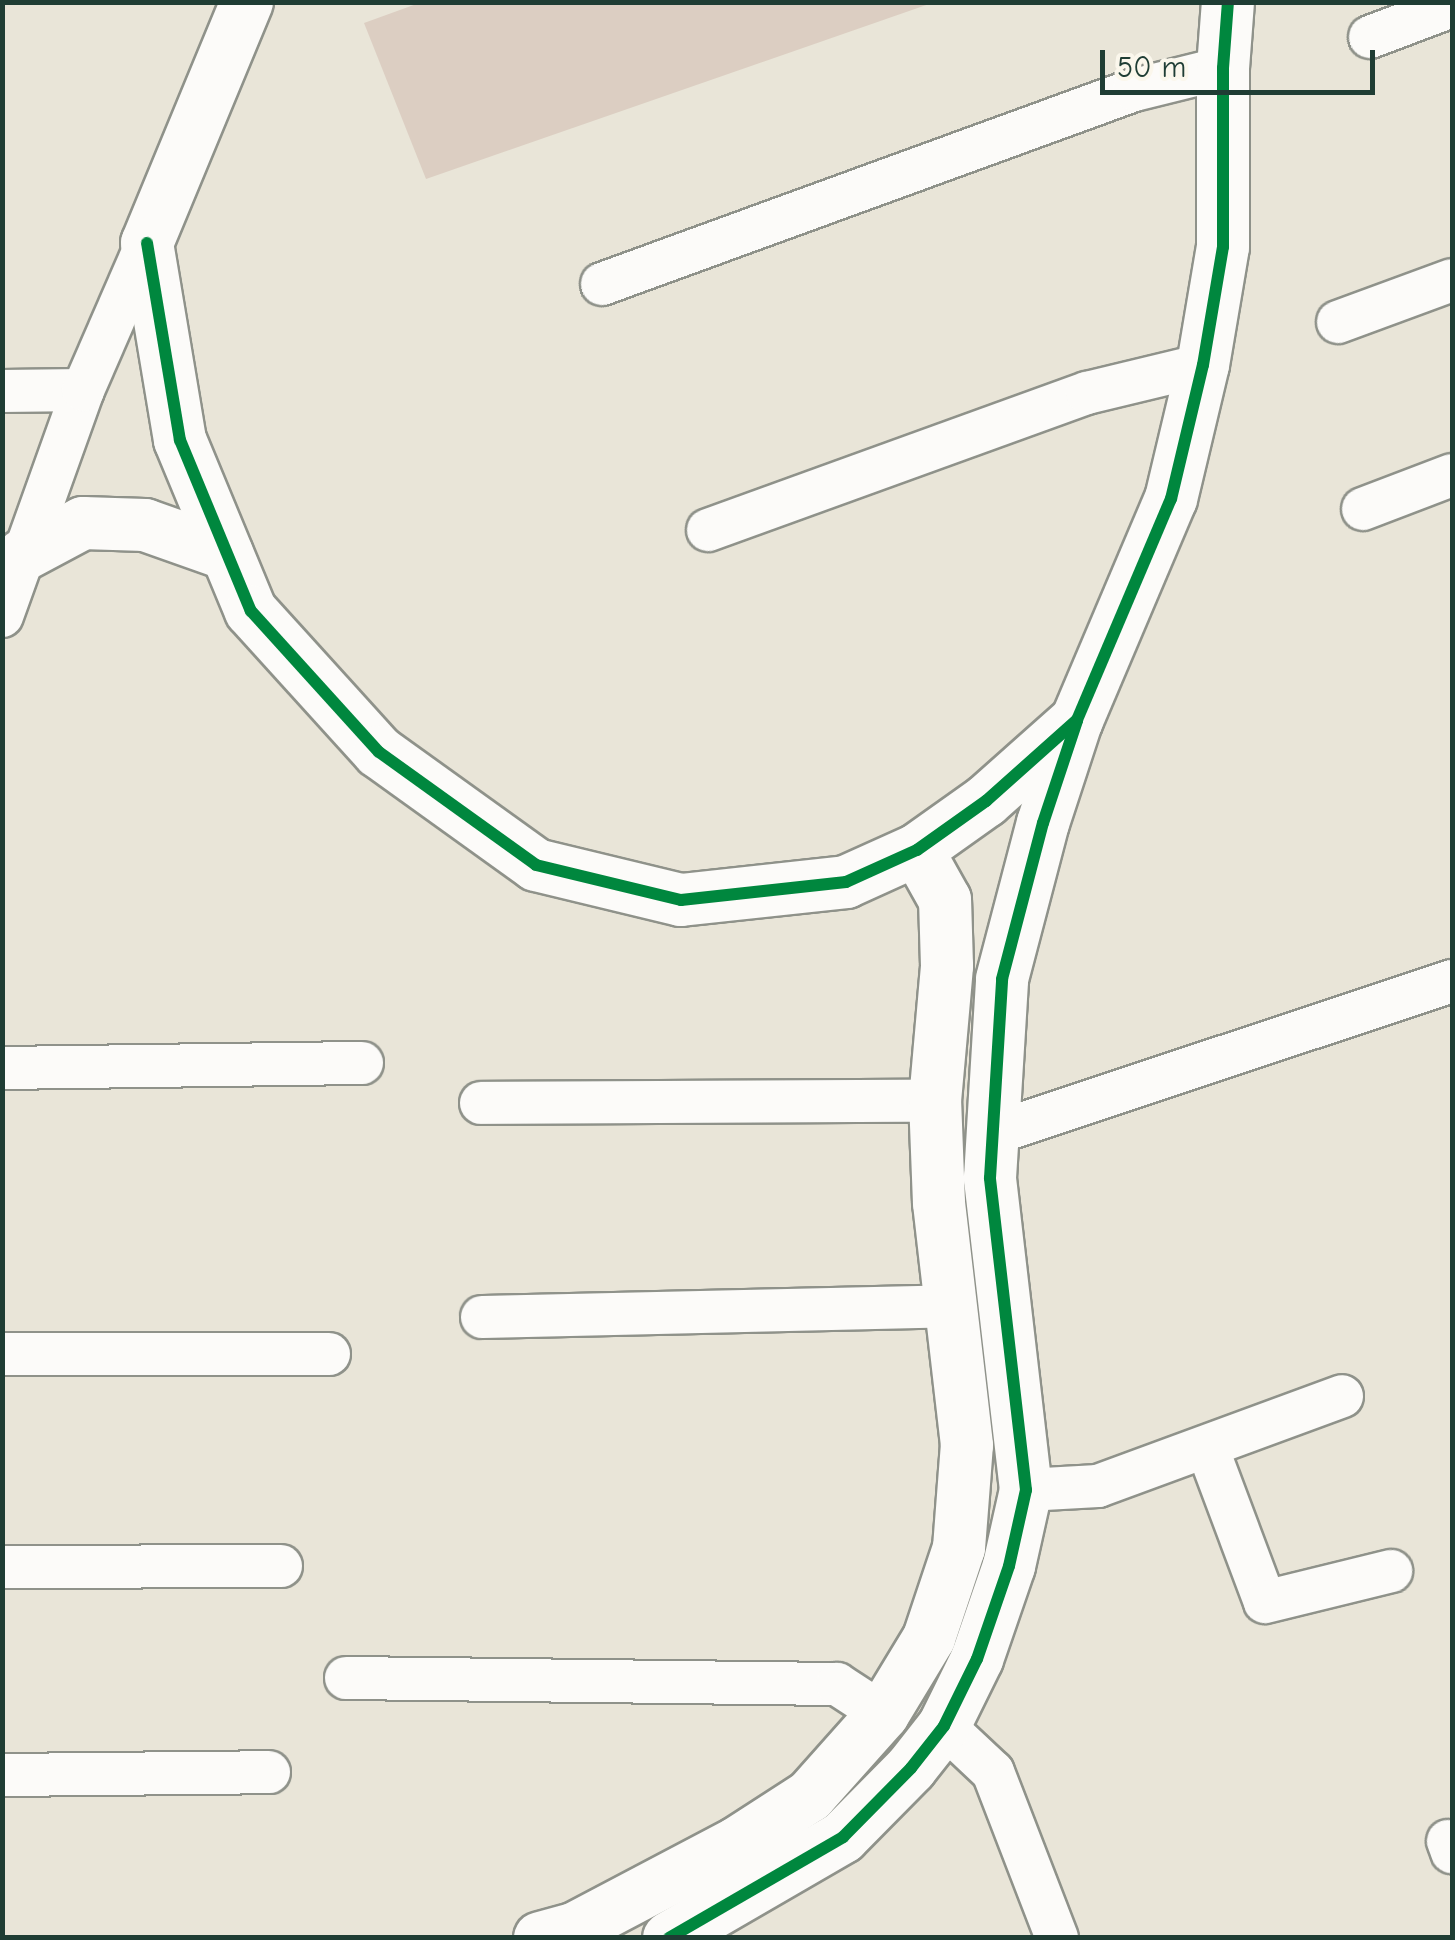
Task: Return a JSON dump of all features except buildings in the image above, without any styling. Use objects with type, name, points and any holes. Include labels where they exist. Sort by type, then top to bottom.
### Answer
[{"type":"street","points":[[669,1938],[843,1837],[944,1726],[977,1659],[1009,1566],[1026,1490],[990,1178],[1002,979],[1043,822],[1077,720],[1171,498],[1203,365],[1223,247],[1223,68],[1228,2]]},
{"type":"street","points":[[1370,36],[1452,6]]},
{"type":"street","points":[[2,616],[83,390],[147,244],[228,16]]},
{"type":"street","points":[[602,284],[1134,90],[1223,68]]},
{"type":"street","points":[[147,244],[180,440],[251,610],[379,752],[536,865],[681,900],[846,882],[918,850],[986,801],[1077,720]]},
{"type":"street","points":[[1338,322],[1452,280]]},
{"type":"street","points":[[708,530],[1087,393],[1203,365]]},
{"type":"street","points":[[2,391],[83,390]]},
{"type":"street","points":[[1363,509],[1452,475]]},
{"type":"street","points":[[23,555],[83,524],[145,525],[227,554]]},
{"type":"street","points":[[540,1938],[574,1929],[737,1843],[810,1796],[884,1714],[930,1638],[958,1548],[967,1445],[939,1203],[935,1101],[948,966],[945,900],[918,850]]},
{"type":"street","points":[[992,1134],[1452,981]]},
{"type":"street","points":[[2,1068],[362,1063]]},
{"type":"street","points":[[481,1103],[935,1101]]},
{"type":"street","points":[[482,1317],[952,1306]]},
{"type":"street","points":[[2,1354],[328,1354]]},
{"type":"street","points":[[1026,1490],[1098,1486],[1342,1396]]},
{"type":"street","points":[[1207,1447],[1265,1602],[1391,1572]]},
{"type":"street","points":[[2,1567],[281,1566]]},
{"type":"street","points":[[346,1678],[837,1684],[884,1714]]},
{"type":"street","points":[[944,1726],[993,1772],[1056,1938]]},
{"type":"street","points":[[2,1776],[269,1772]]},
{"type":"cycle path","points":[[147,243],[180,440],[251,611],[379,752],[536,865],[681,900],[846,882],[917,850],[986,801],[1077,720],[1171,499],[1203,365],[1223,247],[1223,68],[1228,2]]},
{"type":"cycle path","points":[[669,1938],[843,1837],[911,1768],[944,1726],[977,1659],[1009,1566],[1026,1490],[990,1178],[1002,979],[1043,823],[1077,721]]}]
